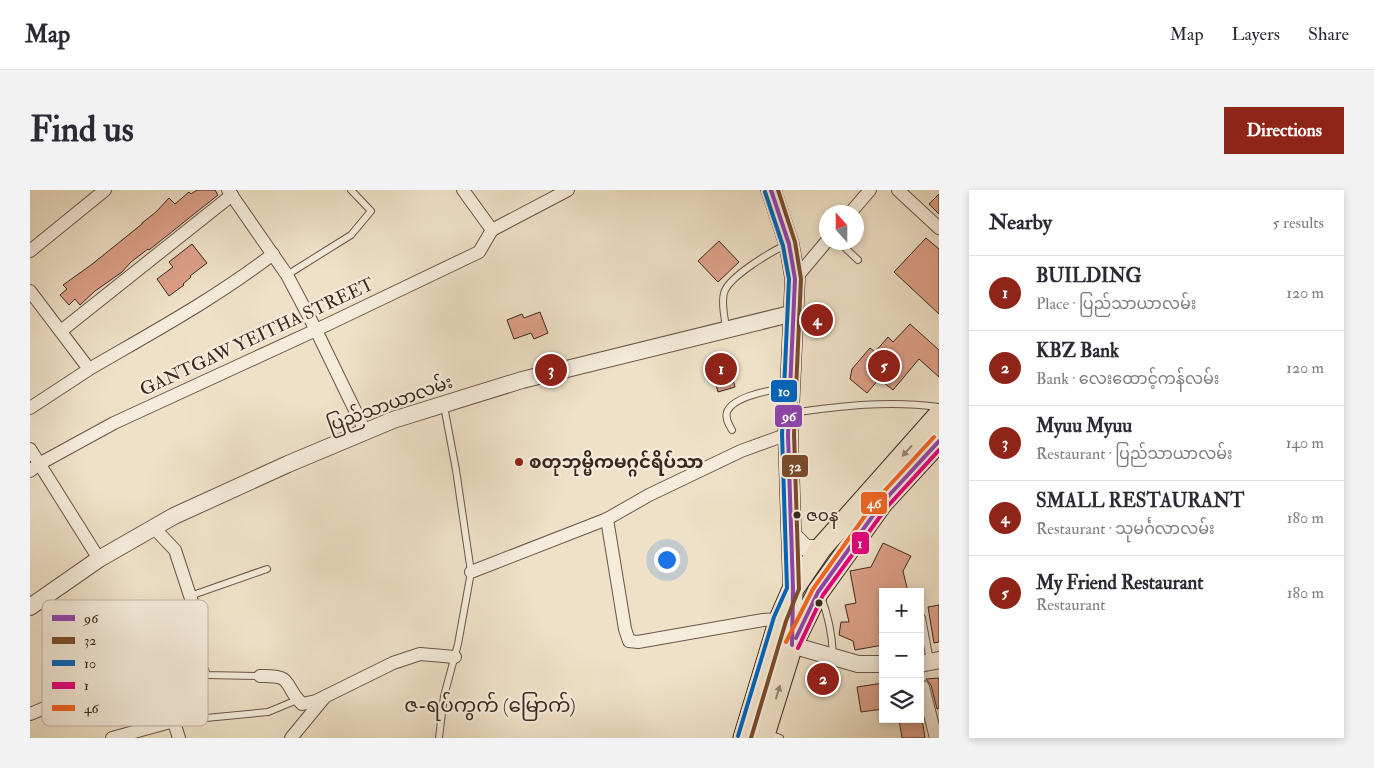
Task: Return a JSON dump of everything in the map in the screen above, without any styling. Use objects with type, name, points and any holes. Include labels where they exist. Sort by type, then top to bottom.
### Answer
[{"type":"main road","points":[[769,736],[783,643],[797,572],[791,533],[788,434],[795,279],[789,244],[771,190]]},
{"type":"main road","points":[[783,643],[780,619],[797,572],[821,548],[939,415]]},
{"type":"main road","points":[[744,738],[783,643],[882,503],[939,441]]},
{"type":"street","points":[[30,251],[105,190]]},
{"type":"street","points":[[464,190],[492,230],[568,190]]},
{"type":"street","points":[[857,205],[870,190]]},
{"type":"street","points":[[898,190],[939,228]]},
{"type":"street","points":[[61,331],[230,193],[287,275],[366,431]]},
{"type":"street","name":"GANTGAW YEITHA STREET","points":[[35,468],[114,423],[479,252],[492,230]]},
{"type":"street","points":[[795,279],[819,250]]},
{"type":"street","points":[[30,408],[209,298],[250,272],[273,254]]},
{"type":"street","points":[[30,291],[90,370]]},
{"type":"street","name":"ပြည်သာယာလမ်း","points":[[30,607],[99,559],[174,516],[394,420],[522,380],[794,313]]},
{"type":"street","points":[[471,572],[608,519],[649,495],[741,451],[788,434]]},
{"type":"street","points":[[30,449],[35,468],[99,559]]},
{"type":"street","points":[[608,519],[625,629],[629,640],[638,642],[763,620],[780,619]]},
{"type":"street","points":[[153,527],[175,550],[191,600]]},
{"type":"street","points":[[791,533],[806,548],[821,548]]},
{"type":"street","points":[[797,572],[817,577],[824,584]]},
{"type":"street","points":[[783,643],[858,664],[879,664]]},
{"type":"street","points":[[260,676],[282,677],[297,700],[302,704],[307,704],[393,663],[420,654],[455,657]]},
{"type":"street","points":[[924,691],[936,738]]},
{"type":"street","points":[[291,738],[326,696]]},
{"type":"street","points":[[30,714],[42,709]]},
{"type":"street","points":[[112,738],[156,726]]},
{"type":"street","points":[[175,726],[179,738]]},
{"type":"lane","points":[[287,275],[351,234],[371,211],[351,190]]},
{"type":"lane","points":[[726,330],[723,297],[728,284],[761,258],[789,244]]},
{"type":"lane","points":[[847,250],[858,260]]},
{"type":"lane","points":[[732,430],[727,422],[726,415],[728,410],[735,404],[753,395],[790,386]]},
{"type":"lane","points":[[789,413],[842,406],[880,404],[916,404],[939,407]]},
{"type":"lane","points":[[439,738],[444,696],[455,657],[471,572],[444,405]]},
{"type":"lane","points":[[190,596],[267,570]]},
{"type":"lane","points":[[824,584],[833,656]]},
{"type":"lane","points":[[924,629],[930,662]]},
{"type":"lane","points":[[208,675],[260,676]]},
{"type":"lane","points":[[208,718],[268,712],[297,700]]},
{"type":"building","points":[[197,190],[215,190],[218,195],[131,262],[122,272],[95,291],[80,305],[75,299],[69,305],[60,295],[67,289],[63,285],[142,224],[169,198],[175,204],[189,192],[191,194]]},
{"type":"building","points":[[939,194],[939,214],[929,204]]},
{"type":"building","points":[[926,238],[939,249],[939,314],[894,272]]},
{"type":"building","points":[[719,241],[739,262],[718,282],[698,261]]},
{"type":"building","points":[[192,244],[207,263],[190,276],[184,285],[169,296],[157,279],[173,267],[169,262]]},
{"type":"building","points":[[540,312],[548,333],[534,339],[531,333],[514,339],[507,320],[522,314],[524,318]]},
{"type":"building","points":[[810,316],[823,316],[824,324],[811,325]]},
{"type":"building","points":[[910,324],[939,350],[939,377],[919,359],[893,390],[879,379],[867,393],[850,379],[852,369],[870,348],[875,352],[888,337],[893,342]]},
{"type":"building","points":[[727,356],[735,387],[718,392],[709,361]]},
{"type":"building","points":[[883,543],[911,556],[903,571],[907,588],[879,588],[879,646],[855,650],[853,641],[839,635],[841,622],[849,622],[845,605],[856,603],[850,571],[871,567]]},
{"type":"building","points":[[939,605],[939,642],[934,643],[928,607]]},
{"type":"building","points":[[939,678],[939,708],[937,709],[931,685],[926,679]]},
{"type":"building","points":[[879,684],[879,710],[861,712],[857,687]]},
{"type":"building","points":[[900,723],[923,723],[925,738],[902,738]]},
{"type":"transit line","name":"96","points":[[771,190],[789,244],[795,279],[788,434],[793,589],[792,645]]},
{"type":"transit line","name":"32","points":[[751,738],[786,621],[799,589],[794,434],[801,279],[795,242],[778,190]]},
{"type":"transit line","name":"10","points":[[738,736],[774,617],[787,588],[782,434],[789,279],[783,246],[765,192]]},
{"type":"transit line","name":"46","points":[[786,642],[813,589],[877,499],[934,437]]},
{"type":"transit line","name":"96","points":[[796,638],[818,592],[882,503],[939,441]]},
{"type":"transit line","name":"1","points":[[798,648],[823,595],[887,507],[939,450]]},
{"type":"place","name":"SMALL RESTAURANT","points":[[817,320]]},
{"type":"place","name":"My Friend Restaurant","points":[[884,366]]},
{"type":"place","name":"BUILDING","points":[[721,369]]},
{"type":"place","name":"Myuu Myuu","points":[[551,370]]},
{"type":"place","name":"စတုဘုမ္မိကမဂ္ဂင်ရိပ်သာ","points":[[519,462]]},
{"type":"place","name":"ဇ၀န","points":[[797,515]]},
{"type":"place","name":"KBZ Bank","points":[[823,679]]},
{"type":"district","name":"ဇ-ရပ်ကွက် (မြောက်)","points":[[490,705]]}]
